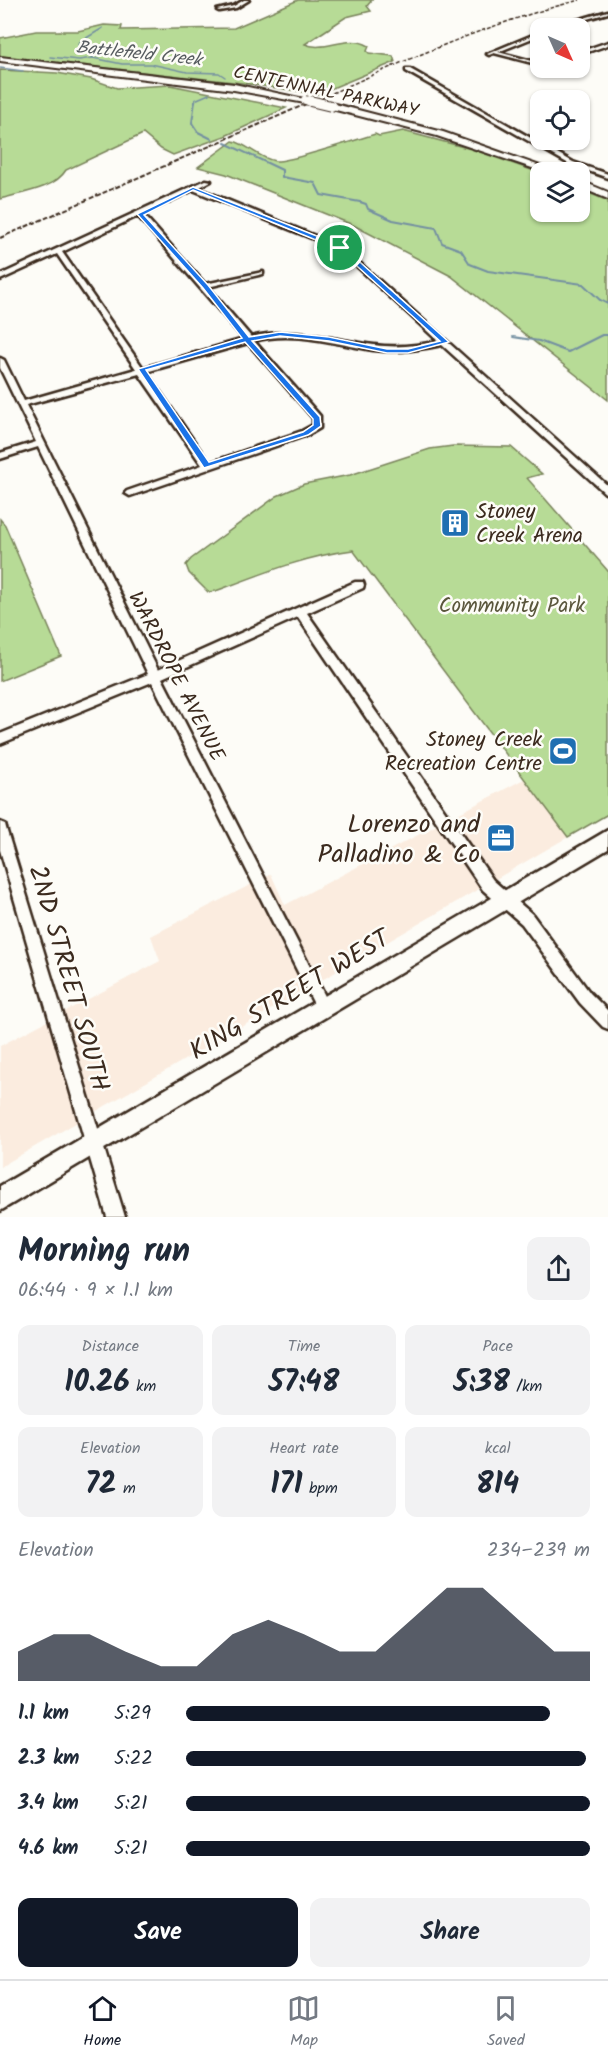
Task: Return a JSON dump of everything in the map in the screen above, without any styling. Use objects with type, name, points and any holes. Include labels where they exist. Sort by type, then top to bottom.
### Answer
[{"type":"main road","name":"CENTENNIAL PARKWAY","points":[[0,59],[234,87],[304,100],[480,146],[530,164]]},
{"type":"main road","points":[[590,188],[608,196]]},
{"type":"main road","name":"KING STREET WEST","points":[[0,1199],[608,839]]},
{"type":"street","points":[[219,10],[235,7],[247,0]]},
{"type":"street","points":[[590,18],[608,12]]},
{"type":"street","points":[[597,16],[608,20]]},
{"type":"street","points":[[530,37],[491,53],[530,62]]},
{"type":"street","points":[[590,50],[608,43]]},
{"type":"street","points":[[408,70],[572,163],[608,176]]},
{"type":"street","points":[[0,278],[208,181]]},
{"type":"street","points":[[193,188],[340,248],[608,491]]},
{"type":"street","points":[[130,493],[306,434],[317,426],[317,418],[247,339],[205,286],[140,214]]},
{"type":"street","points":[[59,252],[207,466]]},
{"type":"street","points":[[205,286],[261,273]]},
{"type":"street","points":[[22,404],[247,339],[280,334],[301,334],[387,351],[408,351],[445,342]]},
{"type":"street","name":"WARDROPE AVENUE","points":[[0,360],[155,676],[323,1007]]},
{"type":"street","points":[[0,456],[40,444]]},
{"type":"street","points":[[0,739],[155,676],[359,585]]},
{"type":"street","points":[[301,612],[488,885],[527,919],[585,998],[608,1022]]},
{"type":"street","name":"2ND STREET SOUTH","points":[[0,828],[116,1217]]},
{"type":"shaded area","points":[[524,779],[568,837],[0,1167],[0,1046],[160,961],[151,936],[271,874],[285,905]]},
{"type":"green space","points":[[298,0],[372,0],[367,6],[371,11],[346,17],[305,44],[320,46],[353,41],[369,46],[367,51],[369,53],[393,56],[395,62],[318,94],[242,83],[0,56],[0,38],[36,31],[78,31],[104,25],[122,26],[121,30],[234,28]]},
{"type":"green space","points":[[0,70],[57,73],[91,79],[117,88],[170,85],[286,108],[225,136],[173,155],[161,149],[143,134],[66,170],[54,182],[46,186],[0,199]]},
{"type":"green space","points":[[403,131],[471,149],[530,170],[530,222],[590,222],[590,194],[608,201],[608,400],[451,276],[353,225],[226,174],[198,167],[233,141],[269,159],[282,161],[375,134],[379,136]]},
{"type":"green space","name":"Community Park","points":[[453,446],[511,447],[542,474],[527,478],[608,571],[608,814],[568,837],[353,550],[300,561],[208,592],[189,573],[186,565],[277,496],[304,484],[350,475],[430,449]]},
{"type":"green space","points":[[0,519],[5,525],[61,656],[0,681]]},
{"type":"waterway","points":[[93,58],[92,52],[79,48],[78,43],[103,28]]},
{"type":"waterway","name":"Battlefield Creek","points":[[50,57],[79,60],[93,58]]},
{"type":"waterway","name":"Battlefield Creek","points":[[93,58],[122,64],[151,64],[187,72],[219,73],[225,77]]},
{"type":"waterway","name":"Battlefield Creek","points":[[0,68],[23,71]]},
{"type":"waterway","name":"Battlefield Creek","points":[[195,101],[209,94]]},
{"type":"waterway","name":"Battlefield Creek","points":[[195,101],[192,123],[198,132],[212,139]]},
{"type":"waterway","name":"Battlefield Creek","points":[[225,143],[282,170],[282,177],[315,183],[321,195],[366,204],[368,209],[393,220],[436,228],[442,243],[461,250],[470,264],[488,271],[583,284],[600,300],[608,304]]},
{"type":"waterway","points":[[513,337],[539,341],[568,352],[602,335],[608,335]]},
{"type":"railway","points":[[310,103],[409,59],[476,33],[580,0]]},
{"type":"railway","points":[[0,238],[313,101]]},
{"type":"place","name":"Stoney Creek Arena","points":[[455,523]]},
{"type":"place","name":"Stoney Creek Recreation Centre","points":[[563,751]]},
{"type":"place","name":"Lorenzo and Palladino & Co","points":[[501,838]]},
{"type":"route","points":[[340,248],[328,241],[193,188],[140,214],[205,286],[247,339],[317,418],[317,426],[306,434],[207,466],[142,369],[247,339],[280,334],[301,334],[387,351],[408,351],[445,342],[340,248]]}]
